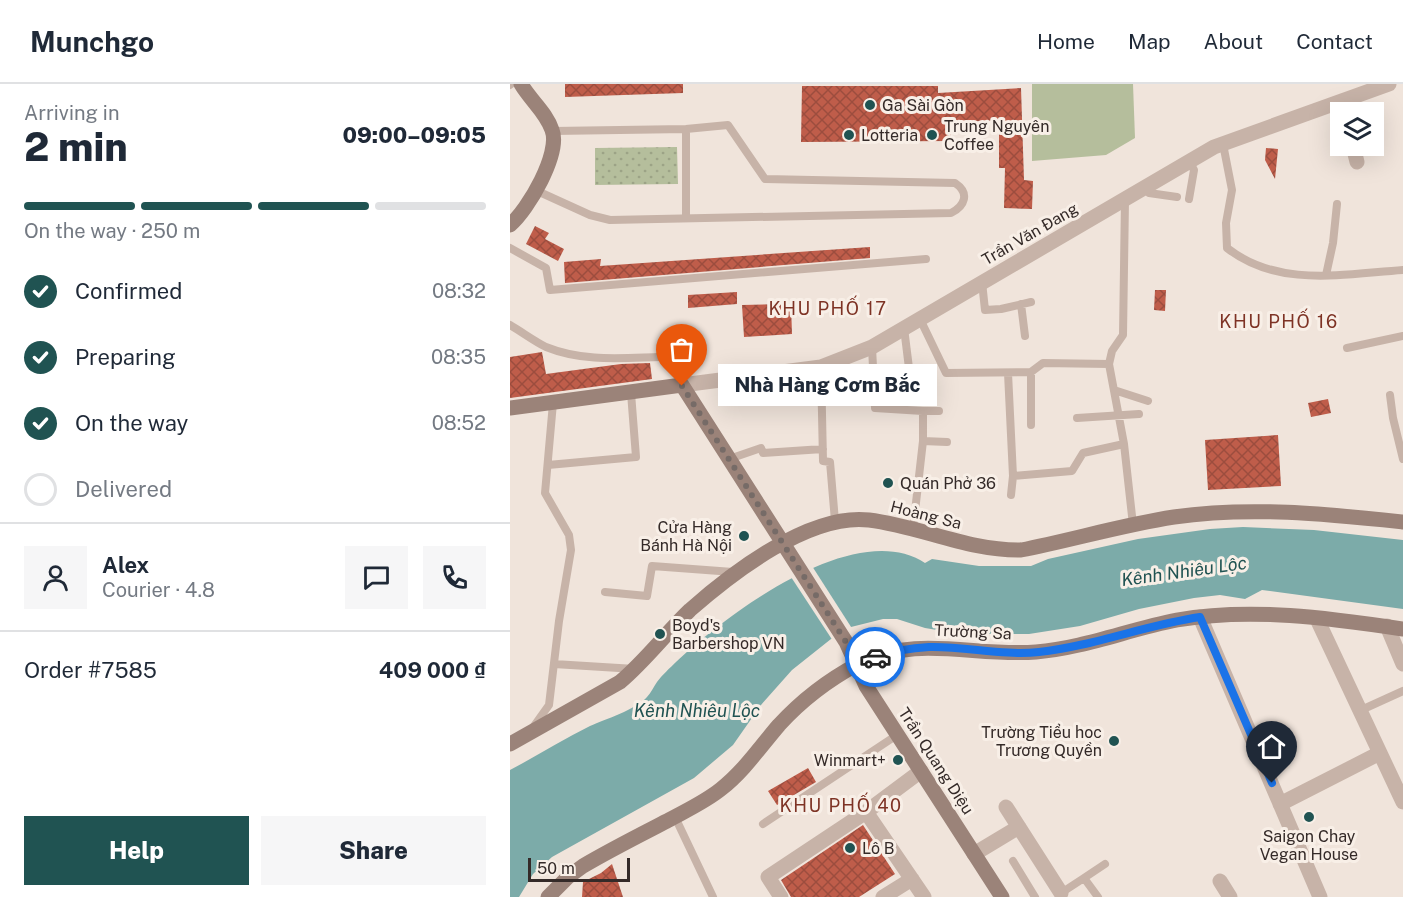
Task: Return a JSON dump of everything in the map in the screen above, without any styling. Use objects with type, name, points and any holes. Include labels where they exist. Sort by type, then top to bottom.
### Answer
[{"type":"street","points":[[510,225],[518,219],[553,152],[553,131],[545,114],[521,84]]},
{"type":"street","name":"Trần Văn Ðang","points":[[1351,102],[1389,84]]},
{"type":"street","name":"Trần Văn Ðang","points":[[682,386],[821,367],[872,346],[1189,161],[1223,144],[1330,110]]},
{"type":"street","points":[[1356,156],[1357,162]]},
{"type":"street","points":[[510,408],[682,386],[782,543]]},
{"type":"street","name":"Hoàng Sa","points":[[510,744],[601,695],[636,669],[689,611],[738,572],[799,533],[835,521],[867,519],[981,547],[1021,550],[1182,516],[1243,512],[1314,513],[1403,522]]},
{"type":"street","name":"Trần Quang Diệu","points":[[782,543],[846,642],[866,686],[1002,897]]},
{"type":"street","name":"Trường Sa","points":[[554,894],[583,866],[675,817],[721,789],[739,773],[793,711],[824,686],[856,665],[881,655],[910,648],[930,647],[1013,653],[1037,652],[1200,617],[1252,614],[1403,628]]},
{"type":"street","points":[[1200,617],[1320,897]]},
{"type":"street","points":[[1317,619],[1403,802]]},
{"type":"street","points":[[1387,626],[1403,664]]},
{"type":"street","points":[[1280,804],[1380,753]]},
{"type":"street","points":[[781,897],[768,877],[866,812],[921,771]]},
{"type":"street","points":[[1006,807],[1060,893]]},
{"type":"street","points":[[866,812],[924,897]]},
{"type":"street","points":[[975,854],[1019,827]]},
{"type":"street","points":[[883,897],[912,879]]},
{"type":"street","points":[[1220,881],[1230,897]]},
{"type":"lane","points":[[535,190],[590,215],[610,220],[951,213],[964,203],[965,195],[962,187],[955,183],[765,179],[728,125],[686,129],[553,131]]},
{"type":"lane","points":[[686,129],[686,218]]},
{"type":"lane","points":[[1223,144],[1232,190],[1226,223],[1227,248],[1242,260],[1298,276],[1403,270]]},
{"type":"lane","points":[[1189,161],[1194,170],[1189,199]]},
{"type":"lane","points":[[1144,187],[1149,193],[1177,197]]},
{"type":"lane","points":[[1125,199],[1123,335],[1112,351],[1109,364],[1124,444],[1133,525]]},
{"type":"lane","points":[[1326,275],[1333,243],[1337,204]]},
{"type":"lane","points":[[510,248],[546,268],[550,290],[926,259]]},
{"type":"lane","points":[[982,282],[986,310],[1030,302]]},
{"type":"lane","points":[[1021,304],[1025,336]]},
{"type":"lane","points":[[920,319],[946,373],[1031,372],[1043,363],[1109,364]]},
{"type":"lane","points":[[510,326],[546,346],[572,355],[597,359],[660,357]]},
{"type":"lane","points":[[904,328],[910,376]]},
{"type":"lane","points":[[1347,348],[1403,336]]},
{"type":"lane","points":[[872,346],[875,408],[939,411]]},
{"type":"lane","points":[[821,367],[823,461],[830,462],[835,521]]},
{"type":"lane","points":[[1031,372],[1031,426]]},
{"type":"lane","points":[[1008,373],[1013,476],[1011,495]]},
{"type":"lane","points":[[1114,390],[1148,401]]},
{"type":"lane","points":[[548,465],[636,457],[631,393]]},
{"type":"lane","points":[[1390,395],[1403,459]]},
{"type":"lane","points":[[528,734],[549,705],[571,550],[569,535],[545,493],[553,403]]},
{"type":"lane","points":[[913,529],[923,441],[923,411]]},
{"type":"lane","points":[[1077,418],[1139,414]]},
{"type":"lane","points":[[923,441],[947,442]]},
{"type":"lane","points":[[1013,476],[1072,471],[1083,453],[1124,444]]},
{"type":"lane","points":[[729,459],[761,447],[763,453],[823,449]]},
{"type":"lane","points":[[605,592],[647,596],[652,566],[738,572]]},
{"type":"lane","points":[[554,664],[636,669]]},
{"type":"lane","points":[[1359,711],[1403,691]]},
{"type":"lane","points":[[763,824],[897,735]]},
{"type":"lane","points":[[675,817],[713,897]]},
{"type":"lane","points":[[1013,861],[1035,897]]},
{"type":"lane","points":[[1060,893],[1105,864]]},
{"type":"lane","points":[[1084,878],[1098,897]]},
{"type":"green space","points":[[1032,84],[1133,84],[1135,138],[1106,155],[1032,161]]},
{"type":"green space","points":[[677,147],[678,184],[595,185],[595,148]]},
{"type":"water","name":"Kênh Nhiêu Lộc","points":[[1243,527],[1314,530],[1403,540],[1403,609],[1262,590],[1245,599],[1220,595],[1194,598],[1139,609],[1080,626],[1029,634],[949,632],[925,628],[897,619],[883,619],[851,627],[831,639],[792,670],[761,705],[733,745],[694,778],[552,857],[533,874],[519,897],[510,897],[510,770],[580,731],[642,702],[664,674],[698,642],[758,598],[793,578],[829,562],[864,552],[896,552],[925,563],[932,559],[979,566],[1031,566],[1048,559],[1138,539]]},
{"type":"pier","points":[[812,566],[853,630],[833,641],[791,577]]},
{"type":"building","points":[[565,84],[683,84],[683,93],[565,97]]},
{"type":"building","name":"Ga Sài Gòn","points":[[802,86],[938,86],[938,93],[1021,88],[1024,180],[1033,181],[1032,209],[1004,208],[1005,168],[999,168],[999,120],[951,123],[951,141],[801,142]]},
{"type":"building","points":[[1266,148],[1278,149],[1275,179],[1265,160]]},
{"type":"building","points":[[535,226],[549,233],[545,239],[564,249],[558,261],[526,244]]},
{"type":"building","points":[[870,247],[870,258],[565,283],[564,262],[601,259],[600,266]]},
{"type":"building","points":[[1155,290],[1166,290],[1165,311],[1154,310]]},
{"type":"building","points":[[737,292],[737,304],[688,308],[688,295]]},
{"type":"building","points":[[791,304],[792,334],[744,337],[742,305]]},
{"type":"building","points":[[542,352],[546,374],[621,364],[650,363],[652,379],[510,398],[510,357]]},
{"type":"building","points":[[1328,399],[1331,413],[1311,417],[1308,403]]},
{"type":"building","points":[[1278,435],[1281,486],[1208,490],[1205,440]]},
{"type":"building","points":[[808,768],[816,782],[777,805],[768,791]]},
{"type":"building","name":"Lô B","points":[[863,825],[895,874],[859,897],[791,897],[781,880]]},
{"type":"building","points":[[612,864],[623,897],[582,897],[583,882],[601,873]]},
{"type":"way so far","points":[[682,386],[846,642],[856,665],[875,657]]},
{"type":"place","name":"Ga Sài Gòn","points":[[870,105]]},
{"type":"place","name":"Lotteria","points":[[849,135]]},
{"type":"place","name":"Trung Nguyên Coffee","points":[[932,135]]},
{"type":"place","name":"Nhà Hàng Cơm Bắc","points":[[682,386]]},
{"type":"place","name":"Quán Phở 36","points":[[888,483]]},
{"type":"place","name":"Cửa Hàng Bánh Hà Nội","points":[[744,536]]},
{"type":"place","name":"Boyd's Barbershop VN","points":[[660,634]]},
{"type":"place","name":"Trường Tiểu học Trương Quyền","points":[[1114,741]]},
{"type":"place","name":"Winmart+","points":[[898,760]]},
{"type":"place","name":"Saigon Chay Vegan House","points":[[1309,817]]},
{"type":"place","name":"Lô B","points":[[850,848]]},
{"type":"district","name":"KHU PHỐ 17","points":[[828,308]]},
{"type":"district","name":"KHU PHỐ 16","points":[[1279,321]]},
{"type":"district","name":"KHU PHỐ 40","points":[[841,805]]},
{"type":"route","points":[[875,657],[910,648],[930,647],[1013,653],[1037,652],[1060,649],[1176,620],[1200,617],[1272,783]]}]
